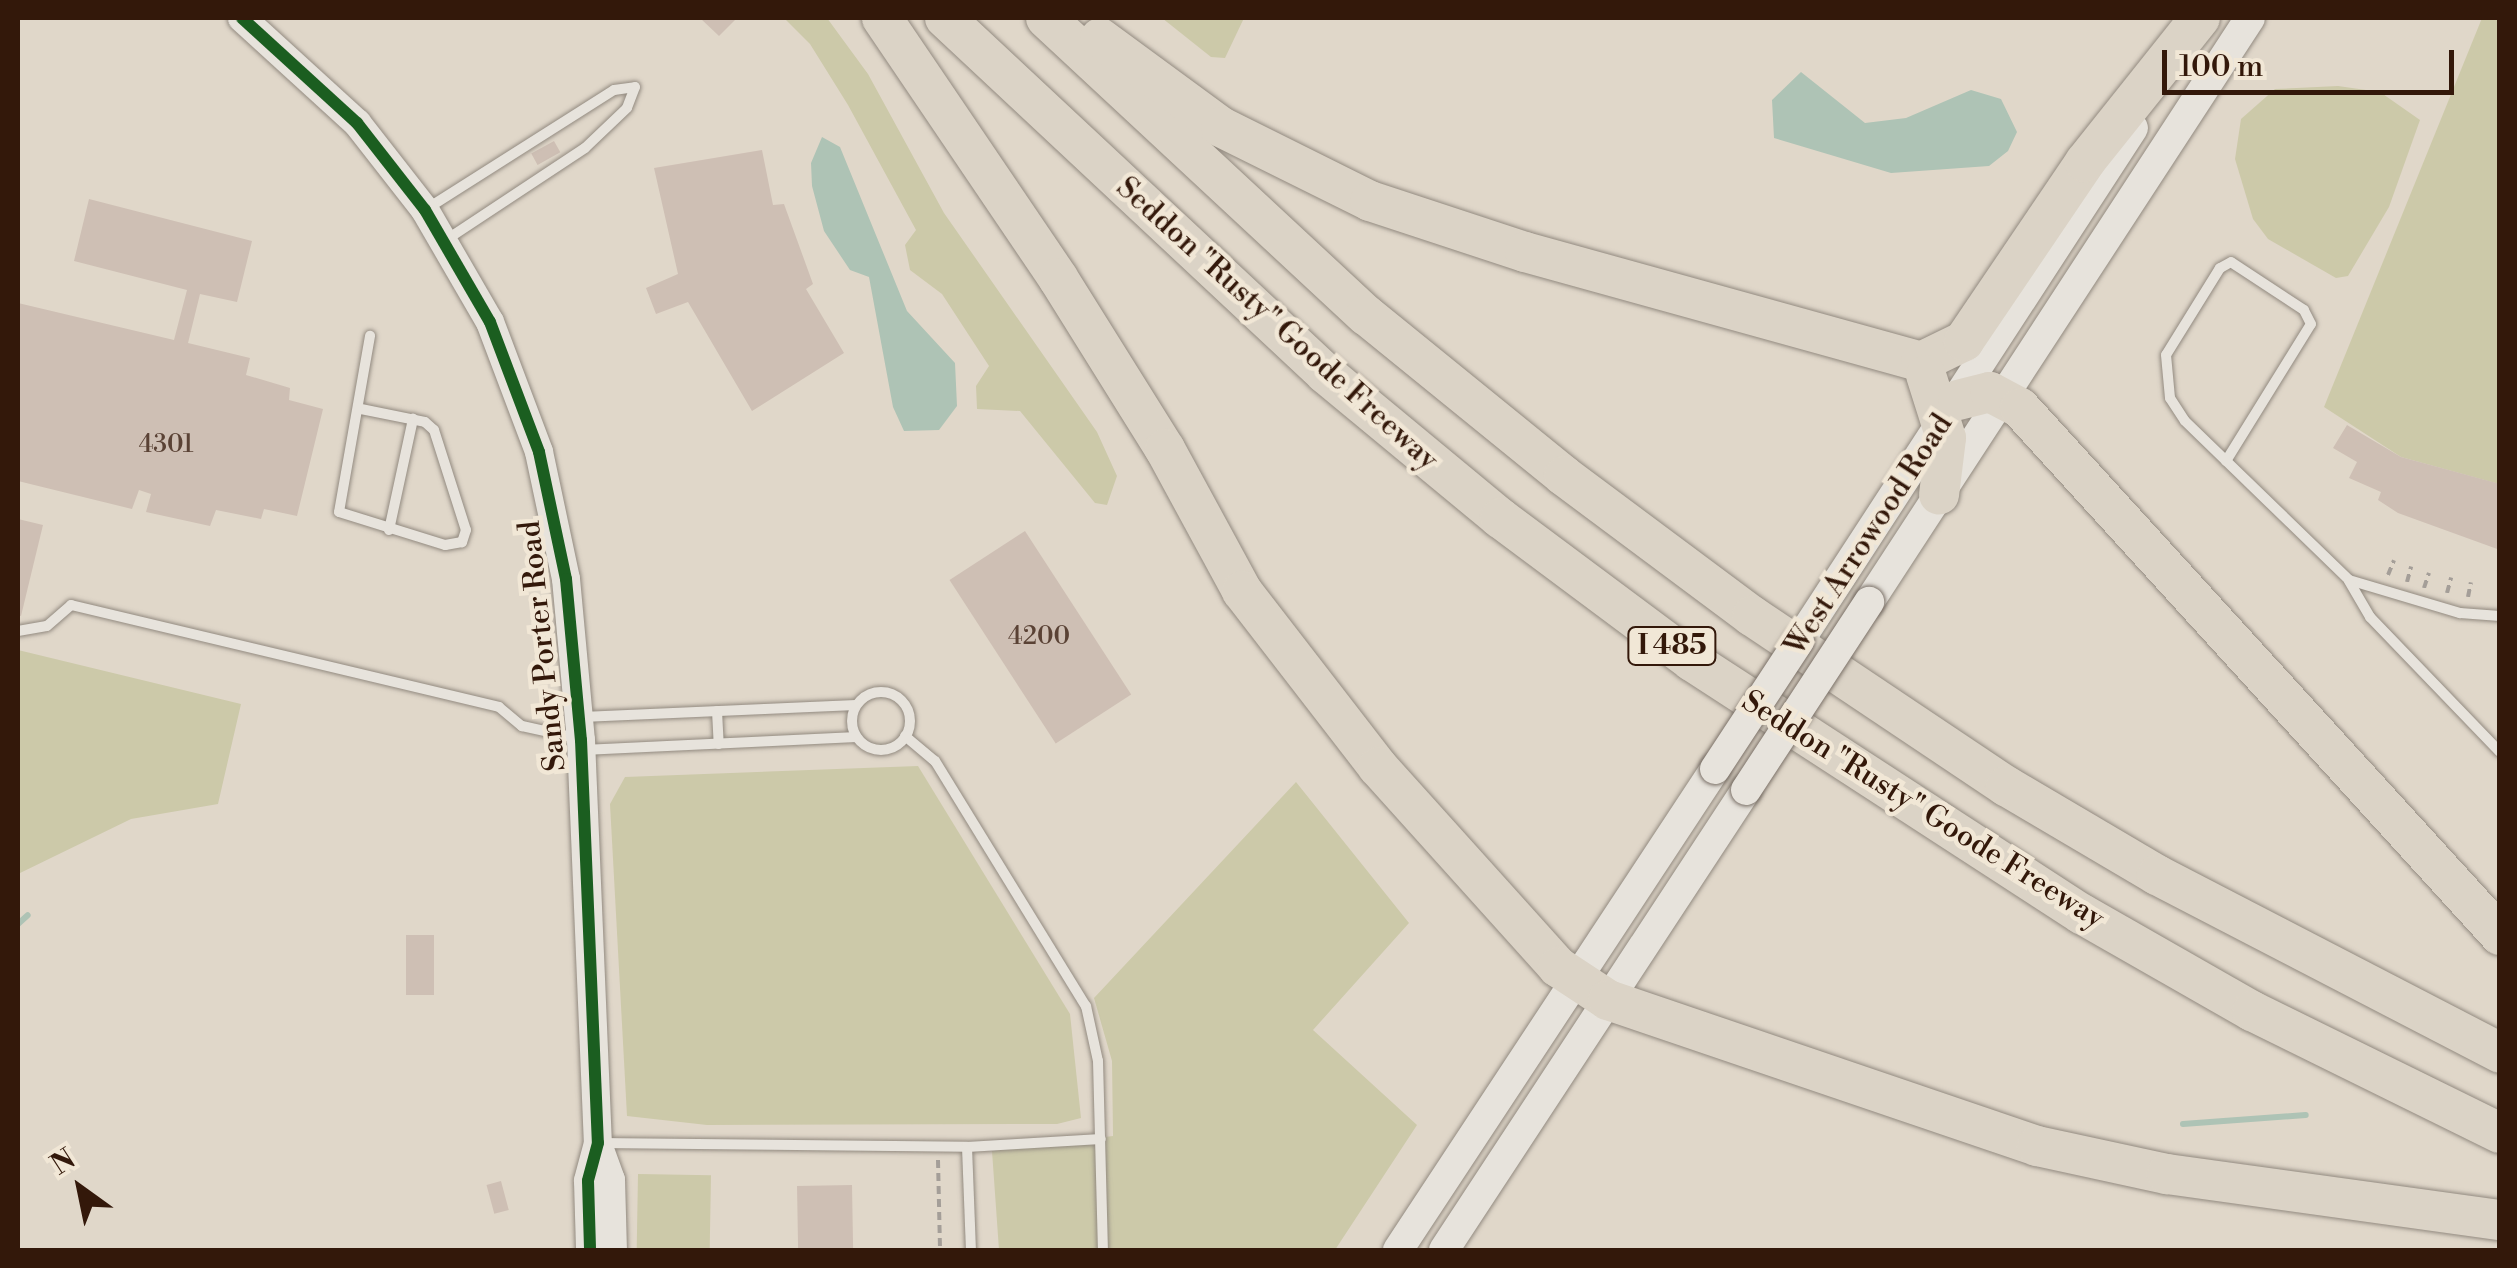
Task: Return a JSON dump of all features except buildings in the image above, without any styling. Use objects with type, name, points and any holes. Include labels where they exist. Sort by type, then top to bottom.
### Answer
[{"type":"highway","points":[[882,18],[1058,278],[1165,450],[1242,590],[1378,767],[1592,990],[2036,1146],[2167,1174],[2500,1220]]},
{"type":"highway","name":"Seddon \"Rusty\" Goode Freeway","points":[[945,18],[1326,374],[1500,518],[1692,661],[2082,914],[2252,1011],[2500,1133]]},
{"type":"highway","name":"I 485","points":[[1046,18],[1366,316],[1564,476],[1752,616],[2006,786],[2157,875],[2500,1053]]},
{"type":"highway","points":[[1076,18],[1221,127],[1370,201],[1543,258],[1921,362],[1964,341],[2085,162],[2203,18]]},
{"type":"highway","points":[[1921,362],[1950,411],[1947,461],[1939,495]]},
{"type":"highway","points":[[1950,411],[1978,392],[2004,395],[2500,935]]},
{"type":"main road","name":"West Arrowood Road","points":[[1444,1250],[1715,769],[2203,18]]},
{"type":"main road","points":[[2157,154],[2158,129],[2227,18]]},
{"type":"main road","name":"West Arrowood Road","points":[[1398,1250],[1746,790],[2157,154],[2250,18]]},
{"type":"street","name":"Sandy Porter Road","points":[[248,19],[356,123],[426,210],[490,322],[539,452],[566,578],[581,736],[598,1143],[611,1180],[613,1250]]},
{"type":"street","name":"Sandy Porter Road","points":[[590,1250],[588,1181],[598,1143]]},
{"type":"lane","points":[[426,210],[614,90],[635,87],[627,108],[586,148],[445,240]]},
{"type":"lane","points":[[2226,461],[2311,324],[2304,310],[2232,262],[2220,268],[2166,355],[2170,398],[2226,461],[2349,580],[2370,617],[2500,752]]},
{"type":"lane","points":[[361,409],[413,420],[434,430],[466,530],[462,542],[446,545],[340,512],[361,409],[370,336]]},
{"type":"lane","points":[[389,530],[413,420]]},
{"type":"lane","points":[[2349,580],[2460,612],[2500,616]]},
{"type":"lane","points":[[18,631],[47,626],[70,604],[499,707],[522,726],[581,736],[719,744],[857,737],[885,750],[905,736],[909,714],[899,698],[871,694],[856,705],[717,711],[581,736]]},
{"type":"lane","points":[[856,705],[852,724],[857,737]]},
{"type":"lane","points":[[717,711],[719,744]]},
{"type":"lane","points":[[905,736],[935,761],[1078,989],[1096,1043],[1103,1250]]},
{"type":"lane","points":[[598,1143],[966,1147],[1101,1139]]},
{"type":"lane","points":[[966,1147],[970,1250]]},
{"type":"path","points":[[938,1160],[940,1250]]},
{"type":"shaded area","points":[[784,18],[827,18],[868,74],[944,213],[1097,432],[1117,476],[1107,505],[1095,503],[1020,411],[977,409],[976,386],[989,366],[942,294],[910,270],[905,245],[916,230],[848,105],[810,44]]},
{"type":"shaded area","points":[[1162,18],[1244,18],[1225,58],[1211,57]]},
{"type":"shaded area","points":[[2482,18],[2499,18],[2499,484],[2401,457],[2324,407]]},
{"type":"shaded area","points":[[1801,72],[1865,123],[1906,118],[1971,90],[2001,99],[2017,132],[2008,151],[1989,166],[1891,173],[1774,138],[1772,100]]},
{"type":"shaded area","points":[[2338,86],[2380,92],[2420,120],[2389,207],[2348,276],[2336,278],[2268,239],[2253,219],[2235,159],[2241,119],[2275,89]]},
{"type":"shaded area","points":[[822,137],[840,147],[907,311],[955,363],[957,406],[939,430],[904,431],[893,407],[869,277],[850,270],[824,231],[812,186],[811,163]]},
{"type":"shaded area","points":[[18,650],[241,704],[218,804],[131,819],[18,874]]},
{"type":"shaded area","points":[[918,766],[1070,1014],[1081,1118],[1057,1124],[707,1125],[627,1116],[610,804],[625,777]]},
{"type":"shaded area","points":[[1296,782],[1409,923],[1313,1030],[1417,1125],[1335,1250],[999,1250],[992,1151],[1113,1136],[1112,1061],[1094,998]]},
{"type":"shaded area","points":[[638,1174],[711,1175],[710,1250],[637,1250]]},
{"type":"waterway","points":[[18,924],[28,915]]},
{"type":"waterway","points":[[2183,1124],[2306,1115]]},
{"type":"cycle path","points":[[242,18],[357,123],[425,210],[490,322],[539,452],[566,579],[581,740],[598,1143],[588,1181],[590,1250]]}]
